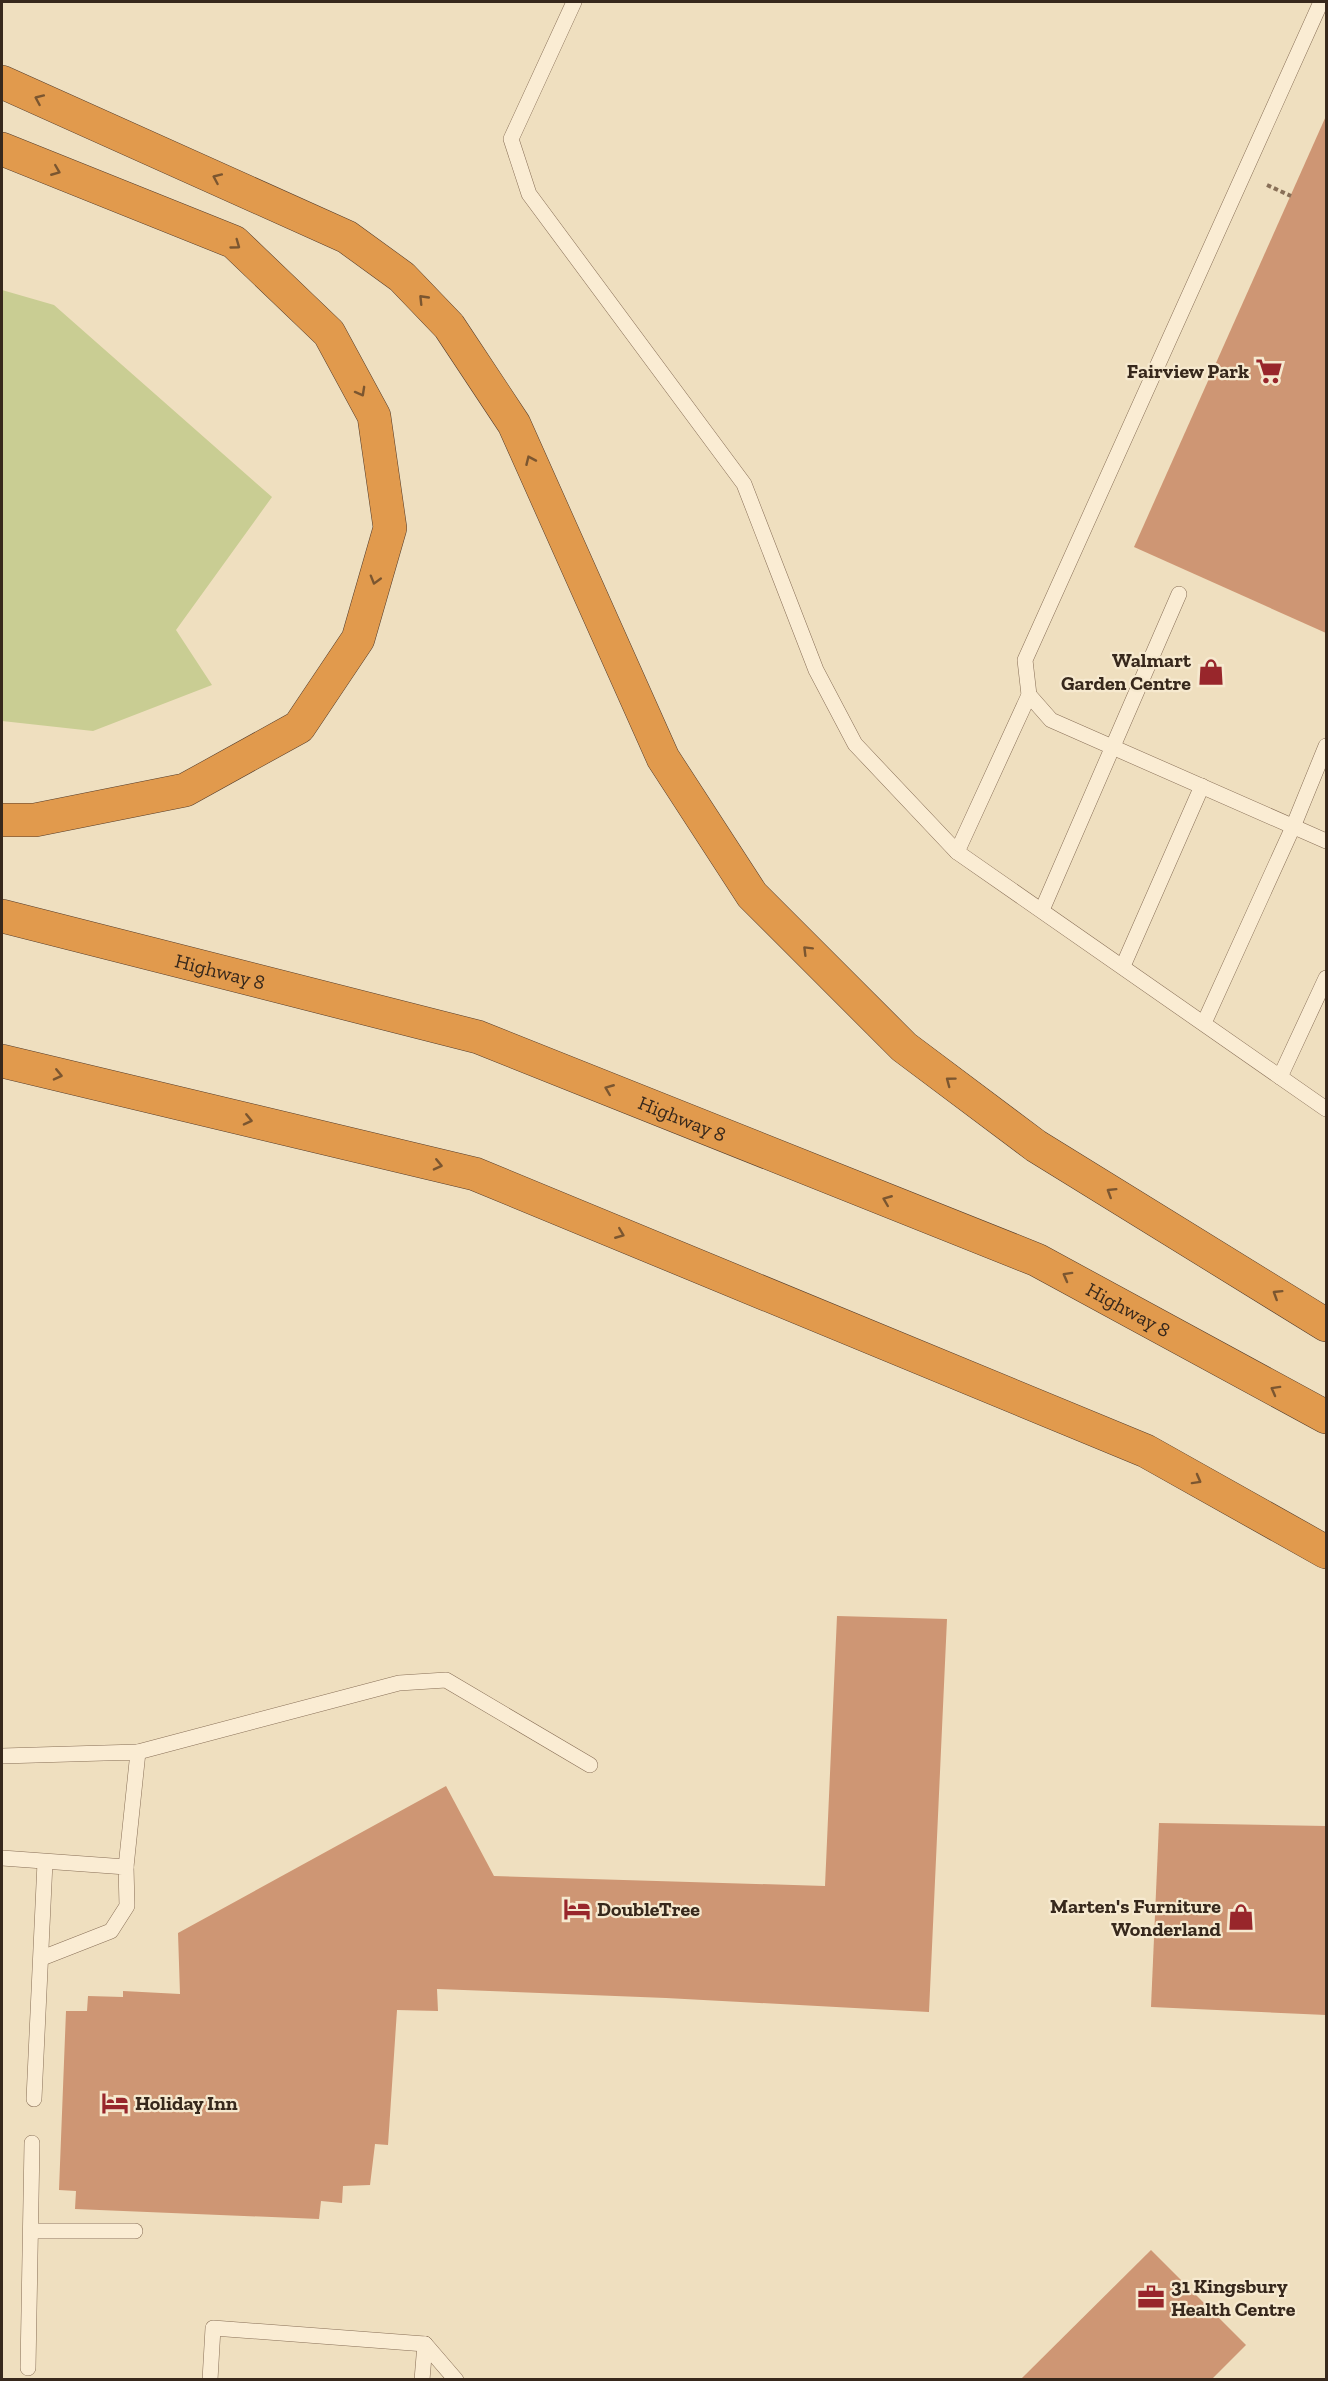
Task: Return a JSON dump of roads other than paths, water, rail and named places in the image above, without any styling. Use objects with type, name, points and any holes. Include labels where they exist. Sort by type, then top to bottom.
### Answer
[{"type":"highway","points":[[2,82],[347,237],[402,277],[449,326],[514,424],[663,758],[752,895],[904,1047],[1036,1146],[1326,1325]]},
{"type":"highway","points":[[2,150],[234,242],[328,333],[374,416],[390,528],[358,639],[299,727],[185,790],[35,820],[2,820]]},
{"type":"highway","name":"Highway 8","points":[[2,916],[478,1037],[1037,1260],[1326,1418]]},
{"type":"highway","points":[[2,1061],[475,1174],[1146,1451],[1326,1552]]},
{"type":"lane","points":[[574,2],[511,140],[529,194],[744,484],[816,670],[855,744],[957,852],[1326,1109]]},
{"type":"lane","points":[[957,852],[1029,696],[1025,660],[1321,2]]},
{"type":"lane","points":[[1042,910],[1179,594]]},
{"type":"lane","points":[[1029,696],[1052,720],[1326,841]]},
{"type":"lane","points":[[1204,1023],[1293,826],[1326,746]]},
{"type":"lane","points":[[1123,966],[1203,786]]},
{"type":"lane","points":[[1280,1077],[1326,978]]},
{"type":"lane","points":[[2,1756],[138,1752],[399,1683],[446,1680],[590,1765]]},
{"type":"lane","points":[[42,1958],[111,1931],[127,1906],[126,1867],[138,1752]]},
{"type":"lane","points":[[2,1858],[126,1867]]},
{"type":"lane","points":[[34,2099],[45,1862]]},
{"type":"lane","points":[[28,2368],[32,2144]]},
{"type":"lane","points":[[31,2231],[135,2231]]},
{"type":"lane","points":[[210,2379],[213,2328],[425,2344],[456,2379]]},
{"type":"lane","points":[[422,2379],[425,2344]]},
{"type":"place","name":"Fairview Park","points":[[1269,371]]},
{"type":"place","name":"Walmart Garden Centre","points":[[1211,672]]},
{"type":"place","name":"DoubleTree","points":[[577,1909]]},
{"type":"place","name":"Marten's Furniture Wonderland","points":[[1241,1917]]},
{"type":"place","name":"Holiday Inn","points":[[115,2103]]},
{"type":"place","name":"31 Kingsbury Health Centre","points":[[1151,2297]]}]
